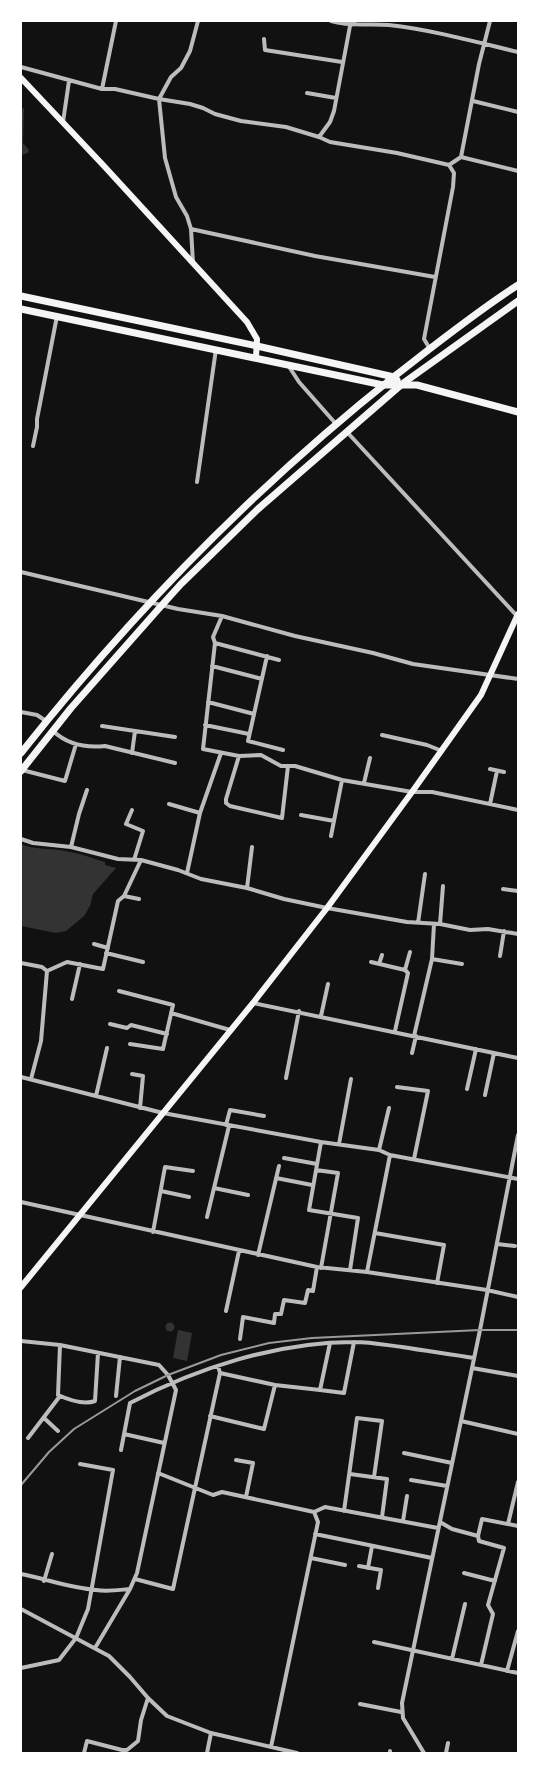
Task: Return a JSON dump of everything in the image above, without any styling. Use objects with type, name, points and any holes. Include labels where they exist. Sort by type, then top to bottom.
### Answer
[{"type":"main road","points":[[21,78],[246,322],[257,339],[256,357]]},
{"type":"main road","points":[[21,753],[46,722],[173,576],[251,500],[336,424],[383,385],[518,285]]},
{"type":"main road","points":[[21,296],[257,346],[394,377],[402,384]]},
{"type":"main road","points":[[21,770],[71,708],[181,584],[258,509],[402,384],[518,301]]},
{"type":"main road","points":[[21,309],[286,363],[383,385],[417,385],[518,412]]},
{"type":"main road","points":[[21,1287],[253,1003],[327,908],[474,707],[518,615]]},
{"type":"street","points":[[102,89],[116,21]]},
{"type":"street","points":[[193,264],[191,230],[187,216],[176,197],[165,158],[159,99],[172,77],[181,68],[190,51],[198,21]]},
{"type":"street","points":[[331,21],[350,26],[389,25],[446,35],[518,52]]},
{"type":"street","points":[[319,137],[330,122],[350,26],[355,21]]},
{"type":"street","points":[[449,165],[461,157],[479,64],[490,21]]},
{"type":"street","points":[[264,39],[265,50],[342,62]]},
{"type":"street","points":[[21,67],[102,89],[116,89],[159,99],[190,104],[215,114],[241,121],[286,127],[330,142],[397,152],[449,165],[454,173],[453,186],[439,262],[434,277],[424,339],[430,349]]},
{"type":"street","points":[[63,122],[69,81]]},
{"type":"street","points":[[307,93],[336,98]]},
{"type":"street","points":[[472,100],[518,112]]},
{"type":"street","points":[[461,157],[518,171]]},
{"type":"street","points":[[191,230],[315,256],[434,277]]},
{"type":"street","points":[[33,446],[57,316]]},
{"type":"street","points":[[197,482],[216,349]]},
{"type":"street","points":[[286,363],[299,382],[336,424]]},
{"type":"street","points":[[347,432],[518,615]]},
{"type":"street","points":[[21,572],[162,605],[222,616],[295,636],[373,653],[413,664],[518,679]]},
{"type":"street","points":[[222,616],[213,637],[215,643],[203,749],[239,756],[261,755],[281,766],[295,766],[342,780],[412,792],[432,792],[465,801],[490,804],[518,810]]},
{"type":"street","points":[[215,643],[279,660]]},
{"type":"street","points":[[267,656],[248,741],[283,750]]},
{"type":"street","points":[[212,666],[262,678]]},
{"type":"street","points":[[208,702],[254,714]]},
{"type":"street","points":[[21,712],[38,715],[46,722]]},
{"type":"street","points":[[205,725],[250,734]]},
{"type":"street","points":[[102,726],[175,737]]},
{"type":"street","points":[[53,730],[61,738],[76,744],[95,747],[105,746],[175,763]]},
{"type":"street","points":[[132,753],[135,731]]},
{"type":"street","points":[[382,735],[427,745],[442,751]]},
{"type":"street","points":[[21,770],[65,781],[76,744]]},
{"type":"street","points":[[187,873],[200,813],[221,753]]},
{"type":"street","points":[[239,756],[226,803],[230,806],[282,818],[288,766]]},
{"type":"street","points":[[364,783],[370,758]]},
{"type":"street","points":[[490,769],[504,772]]},
{"type":"street","points":[[490,804],[497,771]]},
{"type":"street","points":[[331,836],[342,780]]},
{"type":"street","points":[[71,847],[79,814],[88,790]]},
{"type":"street","points":[[169,804],[200,813]]},
{"type":"street","points":[[132,810],[126,824],[143,831],[134,860]]},
{"type":"street","points":[[301,815],[334,821]]},
{"type":"street","points":[[21,839],[33,843],[71,847],[118,859],[140,860],[187,873],[201,879],[247,888],[284,899],[327,908],[396,920],[440,924],[470,930],[488,929],[518,934]]},
{"type":"street","points":[[247,888],[252,847]]},
{"type":"street","points":[[47,971],[67,962],[103,969],[118,901],[124,896],[140,860]]},
{"type":"street","points":[[418,922],[425,874]]},
{"type":"street","points":[[440,924],[443,886]]},
{"type":"street","points":[[503,889],[518,891]]},
{"type":"street","points":[[124,896],[139,900]]},
{"type":"street","points":[[412,1053],[432,960],[434,924]]},
{"type":"street","points":[[500,956],[504,932]]},
{"type":"street","points":[[94,944],[108,948]]},
{"type":"street","points":[[395,1032],[408,973],[405,970],[410,952]]},
{"type":"street","points":[[106,953],[143,962]]},
{"type":"street","points":[[379,964],[382,955]]},
{"type":"street","points":[[432,960],[462,964]]},
{"type":"street","points":[[371,962],[405,970]]},
{"type":"street","points":[[21,964],[42,967],[47,971]]},
{"type":"street","points":[[72,999],[80,964]]},
{"type":"street","points":[[31,1079],[41,1041],[47,971]]},
{"type":"street","points":[[321,1016],[328,984]]},
{"type":"street","points":[[119,991],[173,1005],[163,1049],[130,1044]]},
{"type":"street","points":[[253,1003],[518,1058]]},
{"type":"street","points":[[286,1078],[299,1012]]},
{"type":"street","points":[[172,1013],[230,1030]]},
{"type":"street","points":[[110,1024],[127,1028],[131,1026],[166,1034]]},
{"type":"street","points":[[96,1096],[106,1048]]},
{"type":"street","points":[[467,1089],[476,1049]]},
{"type":"street","points":[[485,1095],[494,1053]]},
{"type":"street","points":[[132,1074],[143,1076],[140,1108]]},
{"type":"street","points":[[21,1077],[163,1113],[227,1126],[379,1150],[390,1155],[518,1179]]},
{"type":"street","points":[[339,1144],[351,1079]]},
{"type":"street","points":[[397,1087],[428,1091],[414,1159]]},
{"type":"street","points":[[379,1150],[389,1108]]},
{"type":"street","points":[[206,1217],[214,1188],[230,1110],[264,1116]]},
{"type":"street","points":[[424,1753],[406,1724],[401,1712],[402,1703],[511,1178],[518,1135]]},
{"type":"street","points":[[321,1142],[312,1185],[309,1210],[358,1218],[350,1270]]},
{"type":"street","points":[[367,1272],[390,1155]]},
{"type":"street","points":[[284,1158],[317,1164]]},
{"type":"street","points":[[258,1255],[279,1166]]},
{"type":"street","points":[[154,1232],[165,1167],[194,1171]]},
{"type":"street","points":[[240,1339],[243,1317],[274,1324],[276,1314],[282,1314],[284,1300],[305,1303],[308,1290],[313,1291],[331,1213],[338,1173],[316,1170]]},
{"type":"street","points":[[276,1178],[312,1185]]},
{"type":"street","points":[[214,1188],[248,1195]]},
{"type":"street","points":[[161,1191],[189,1197]]},
{"type":"street","points":[[21,1202],[81,1214],[239,1251],[319,1267],[367,1272],[518,1296]]},
{"type":"street","points":[[374,1233],[444,1245],[437,1283]]},
{"type":"street","points":[[497,1244],[515,1246]]},
{"type":"street","points":[[226,1311],[239,1251]]},
{"type":"street","points":[[21,1341],[60,1345],[159,1365],[173,1383],[176,1390],[135,1579],[95,1648]]},
{"type":"street","points":[[121,1450],[130,1403],[162,1386],[236,1359],[283,1349],[330,1343],[354,1342],[474,1358]]},
{"type":"street","points":[[220,1373],[275,1385],[344,1393],[354,1342]]},
{"type":"street","points":[[320,1390],[330,1343]]},
{"type":"street","points":[[60,1345],[58,1395],[68,1399],[89,1403],[95,1400],[98,1353]]},
{"type":"street","points":[[116,1396],[120,1358]]},
{"type":"street","points":[[135,1579],[173,1589],[220,1373],[218,1366]]},
{"type":"street","points":[[472,1368],[518,1376]]},
{"type":"street","points":[[210,1416],[264,1429],[275,1385]]},
{"type":"street","points":[[28,1438],[60,1396]]},
{"type":"street","points":[[44,1418],[58,1431]]},
{"type":"street","points":[[344,1511],[357,1418],[382,1421],[374,1477]]},
{"type":"street","points":[[461,1421],[518,1434]]},
{"type":"street","points":[[124,1434],[164,1443]]},
{"type":"street","points":[[404,1453],[452,1463]]},
{"type":"street","points":[[236,1460],[253,1463],[246,1498]]},
{"type":"street","points":[[21,1668],[59,1660],[76,1638],[88,1609],[90,1589],[113,1470],[80,1464]]},
{"type":"street","points":[[158,1473],[213,1495],[222,1492],[314,1512],[325,1507],[438,1528]]},
{"type":"street","points":[[350,1474],[388,1479],[382,1518]]},
{"type":"street","points":[[411,1480],[447,1486]]},
{"type":"street","points":[[508,1524],[518,1482]]},
{"type":"street","points":[[403,1521],[406,1496]]},
{"type":"street","points":[[271,1747],[316,1534],[318,1522],[314,1512]]},
{"type":"street","points":[[481,1665],[493,1614],[488,1605],[504,1548],[479,1541],[478,1536],[482,1519],[518,1526]]},
{"type":"street","points":[[440,1522],[452,1529],[478,1536]]},
{"type":"street","points":[[316,1534],[432,1558]]},
{"type":"street","points":[[368,1568],[372,1546]]},
{"type":"street","points":[[44,1581],[52,1554]]},
{"type":"street","points":[[311,1558],[345,1565]]},
{"type":"street","points":[[359,1566],[381,1570],[378,1588]]},
{"type":"street","points":[[464,1573],[495,1580]]},
{"type":"street","points":[[21,1574],[44,1581],[53,1581],[97,1591],[130,1589]]},
{"type":"street","points":[[452,1659],[465,1604]]},
{"type":"street","points":[[21,1609],[109,1656],[167,1716],[211,1733],[298,1753]]},
{"type":"street","points":[[507,1671],[518,1631]]},
{"type":"street","points":[[374,1642],[518,1674]]},
{"type":"street","points":[[84,1753],[87,1741],[122,1751],[128,1750],[138,1741],[141,1720],[148,1698]]},
{"type":"street","points":[[360,1704],[401,1712]]},
{"type":"street","points":[[207,1753],[211,1733]]},
{"type":"street","points":[[446,1753],[448,1743]]},
{"type":"shaded area","points":[[21,107],[24,109],[23,143],[29,150],[28,153],[21,155]]},
{"type":"shaded area","points":[[21,844],[75,853],[105,862],[105,865],[116,868],[93,894],[90,906],[84,916],[66,931],[56,933],[21,926]]},
{"type":"shaded area","points":[[168,1323],[172,1323],[174,1327],[172,1331],[168,1331],[166,1329],[166,1325]]},
{"type":"shaded area","points":[[178,1330],[192,1333],[187,1361],[173,1358]]},
{"type":"railway","points":[[21,1485],[49,1452],[74,1429],[135,1391],[168,1375],[221,1355],[269,1343],[312,1338],[480,1330],[518,1330]]}]
